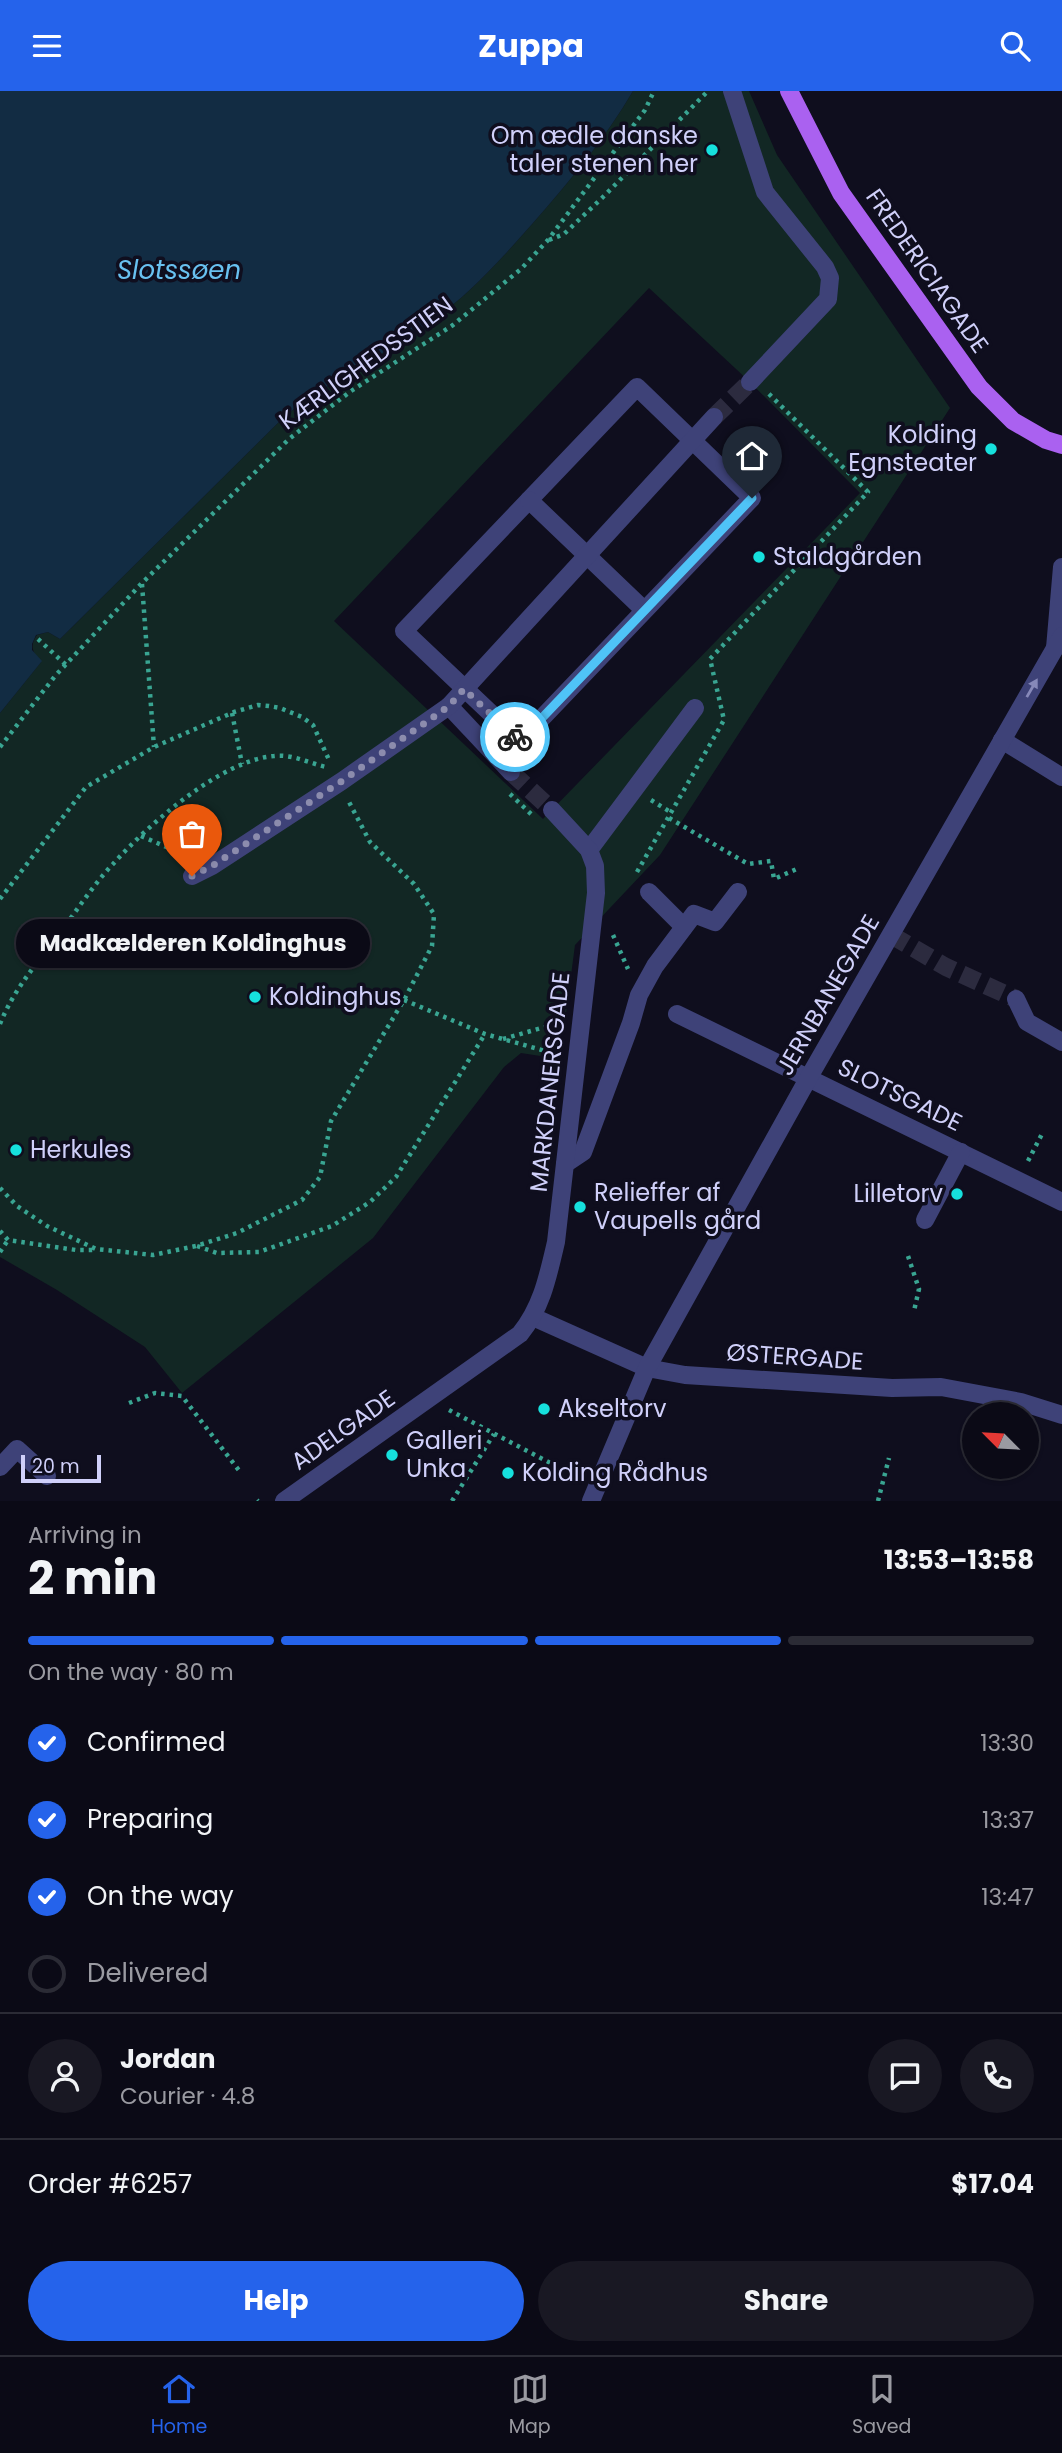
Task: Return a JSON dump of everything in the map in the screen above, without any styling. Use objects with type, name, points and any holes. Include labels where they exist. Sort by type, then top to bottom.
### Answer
[{"type":"main road","name":"FREDERICIAGADE","points":[[789,91],[841,193],[979,387],[1013,421],[1046,440],[1062,445]]},
{"type":"street","points":[[732,91],[765,193],[825,267],[830,278],[828,299],[752,380]]},
{"type":"street","points":[[636,387],[752,498],[520,741],[404,631],[529,500],[636,387]]},
{"type":"street","points":[[192,876],[212,866],[342,781],[449,706],[714,417]]},
{"type":"street","points":[[529,500],[644,610]]},
{"type":"street","name":"JERNBANEGADE","points":[[594,1494],[646,1368],[809,1077],[1059,642],[1062,567]]},
{"type":"street","points":[[449,706],[510,772]]},
{"type":"street","points":[[552,810],[589,850],[695,708]]},
{"type":"street","points":[[1002,740],[1062,777]]},
{"type":"street","name":"MARKDANERSGADE","points":[[533,1317],[547,1281],[556,1242],[596,893],[595,866],[589,850]]},
{"type":"street","points":[[565,1164],[583,1152],[639,995],[655,966],[694,914],[715,922],[738,891]]},
{"type":"street","points":[[649,892],[684,927]]},
{"type":"street","points":[[1017,999],[1027,1022],[1062,1042]]},
{"type":"street","name":"SLOTSGADE","points":[[677,1014],[1062,1202]]},
{"type":"street","points":[[925,1220],[961,1152]]},
{"type":"street","points":[[429,1399],[520,1334],[533,1317]]},
{"type":"street","name":"ØSTERGADE","points":[[533,1317],[646,1368],[685,1374],[892,1388],[942,1387],[1021,1402],[1062,1415]]},
{"type":"street","name":"ADELGADE","points":[[284,1501],[429,1399]]},
{"type":"street","points":[[0,1467],[17,1449],[47,1476]]},
{"type":"path","name":"KÆRLIGHEDSSTIEN","points":[[0,747],[66,665],[142,583],[289,439],[351,391],[453,325],[520,269],[548,240],[645,110],[654,91]]},
{"type":"path","points":[[548,240],[564,234],[603,198],[708,91]]},
{"type":"path","points":[[632,877],[640,869],[724,720],[710,659],[868,492],[752,380]]},
{"type":"path","points":[[142,583],[154,747]]},
{"type":"path","points":[[38,639],[66,665]]},
{"type":"path","points":[[0,899],[86,787],[154,747],[232,713],[258,705],[280,708],[302,717],[313,725],[331,763]]},
{"type":"path","points":[[232,713],[242,764]]},
{"type":"path","points":[[495,755],[500,785],[540,822],[564,824]]},
{"type":"path","points":[[0,1024],[11,998],[112,865],[141,836],[204,785],[242,764],[274,756],[288,756],[332,769],[342,781],[351,806],[370,842],[414,884],[433,914],[432,946],[404,999],[331,1121],[320,1177],[302,1200],[237,1233],[197,1246],[153,1255],[96,1249],[76,1250],[8,1240],[0,1231]]},
{"type":"path","points":[[669,818],[748,864],[771,861],[774,879],[799,868]]},
{"type":"path","points":[[141,836],[212,866]]},
{"type":"path","points":[[612,932],[639,995]]},
{"type":"path","points":[[404,999],[485,1034],[577,1061]]},
{"type":"path","points":[[502,1039],[582,1017]]},
{"type":"path","points":[[197,1246],[217,1253],[259,1252],[332,1226],[370,1202],[396,1177],[485,1034]]},
{"type":"path","points":[[1017,1180],[1043,1132]]},
{"type":"path","points":[[0,1188],[17,1206],[47,1226],[96,1249]]},
{"type":"path","points":[[0,1252],[8,1240]]},
{"type":"path","points":[[908,1255],[919,1289],[914,1311]]},
{"type":"path","points":[[129,1403],[155,1393],[182,1396],[241,1473]]},
{"type":"path","points":[[429,1399],[494,1433],[594,1494]]},
{"type":"path","points":[[452,1501],[494,1433]]},
{"type":"path","points":[[878,1501],[890,1458]]},
{"type":"green space","points":[[633,91],[749,91],[777,155],[950,408],[660,855],[575,945],[560,1059],[521,1053],[504,1067],[373,1238],[182,1393],[145,1347],[0,1257],[0,713],[41,662],[33,649],[37,635],[48,632],[60,639],[285,416],[321,390],[415,333],[473,287],[586,160]],"holes":[[[649,288],[750,382],[860,493],[543,819],[334,621]]]},
{"type":"water","name":"Slotssøen","points":[[0,91],[633,91],[599,143],[573,176],[473,287],[415,333],[321,390],[285,416],[60,639],[48,632],[36,635],[32,650],[42,661],[0,713]]},
{"type":"tunnel","points":[[714,417],[750,382]]},
{"type":"tunnel","points":[[511,772],[552,810]]},
{"type":"tunnel","points":[[891,935],[946,967],[1016,999]]},
{"type":"way so far","points":[[192,876],[212,866],[342,781],[449,706],[464,689],[515,737]]},
{"type":"place","name":"Om ædle danske taler stenen her","points":[[712,150]]},
{"type":"place","name":"Kolding Egnsteater","points":[[991,449]]},
{"type":"place","name":"Staldgården","points":[[759,557]]},
{"type":"place","name":"Madkælderen Koldinghus","points":[[192,876]]},
{"type":"place","name":"Koldinghus","points":[[255,997]]},
{"type":"place","name":"Herkules","points":[[16,1150]]},
{"type":"place","name":"Lilletorv","points":[[957,1194]]},
{"type":"place","name":"Relieffer af Vaupells gård","points":[[580,1207]]},
{"type":"place","name":"Akseltorv","points":[[544,1409]]},
{"type":"place","name":"Galleri Unka","points":[[392,1455]]},
{"type":"place","name":"Kolding Rådhus","points":[[508,1473]]},
{"type":"route","points":[[515,737],[520,741],[752,498]]}]
